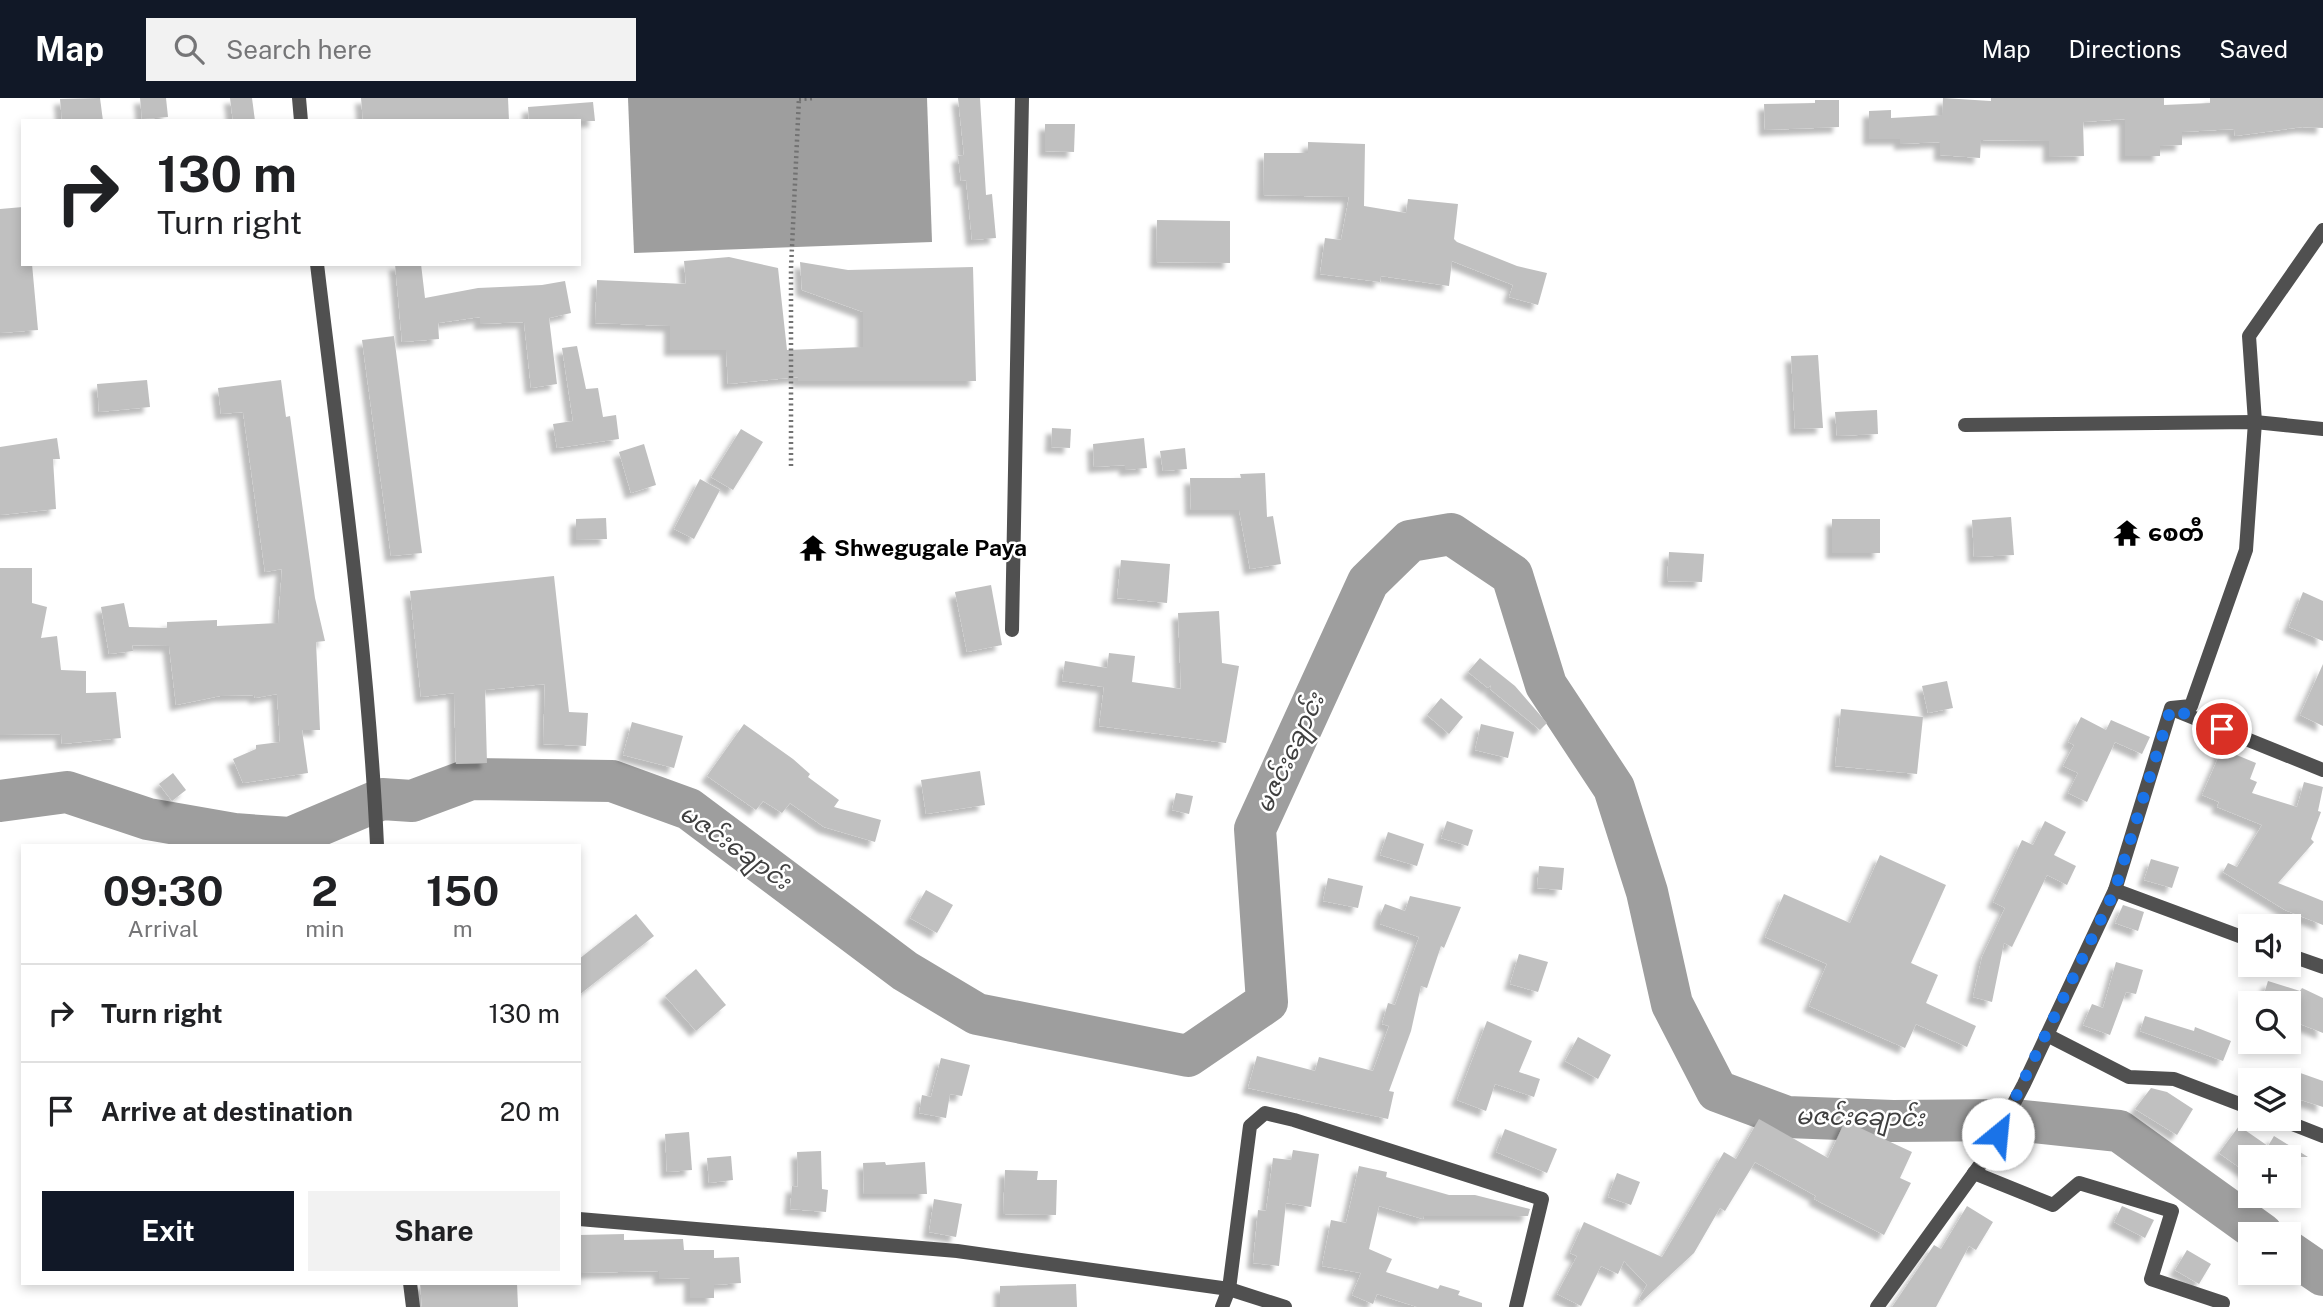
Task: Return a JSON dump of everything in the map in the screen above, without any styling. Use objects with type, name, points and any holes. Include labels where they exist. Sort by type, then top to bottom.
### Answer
[{"type":"street","points":[[299,98],[301,119]]},
{"type":"street","points":[[1012,630],[1022,98]]},
{"type":"street","points":[[2171,708],[2190,706],[2246,550],[2255,422],[2249,336],[2323,230]]},
{"type":"street","points":[[317,266],[373,759],[377,844]]},
{"type":"street","points":[[1965,425],[2255,422],[2323,429]]},
{"type":"street","points":[[2171,708],[2323,770]]},
{"type":"street","points":[[1877,1307],[1984,1158],[2024,1084],[2115,890],[2171,708]]},
{"type":"street","points":[[2115,890],[2238,936]]},
{"type":"street","points":[[2301,959],[2323,967]]},
{"type":"street","points":[[2047,1035],[2129,1077],[2175,1079],[2238,1103]]},
{"type":"street","points":[[1222,1307],[1229,1289],[1250,1126],[1265,1113],[1542,1199],[1516,1307]]},
{"type":"street","points":[[2301,1127],[2323,1136]]},
{"type":"street","points":[[1974,1173],[2053,1205],[2079,1183],[2172,1210],[2151,1279],[2223,1303],[2220,1307]]},
{"type":"street","points":[[581,1219],[957,1251],[1229,1289],[1285,1307]]},
{"type":"street","points":[[410,1285],[412,1307]]},
{"type":"path","points":[[791,466],[791,268],[799,98],[815,98]]},
{"type":"shaded area","points":[[628,98],[927,98],[932,242],[634,253]]},
{"type":"building","points":[[100,98],[103,119],[62,119],[60,99]]},
{"type":"building","points":[[140,98],[166,98],[168,117],[142,119]]},
{"type":"building","points":[[230,98],[252,98],[255,119],[233,119]]},
{"type":"building","points":[[361,98],[508,98],[509,119],[363,119]]},
{"type":"building","points":[[958,98],[980,98],[986,195],[992,194],[996,238],[972,240],[966,180],[961,181],[958,156],[964,155]]},
{"type":"building","points":[[1943,98],[1991,101],[1991,98],[2164,98],[2164,105],[2210,103],[2210,98],[2323,98],[2323,128],[2302,127],[2235,136],[2234,129],[2182,132],[2182,145],[2160,146],[2160,156],[2125,156],[2125,119],[2083,122],[2084,156],[2049,157],[2049,141],[1981,140],[1980,158],[1940,155],[1940,142],[1900,144],[1900,139],[1869,139],[1869,111],[1891,110],[1891,118],[1942,115]]},
{"type":"building","points":[[1815,100],[1839,100],[1839,127],[1765,130],[1764,104],[1815,103]]},
{"type":"building","points":[[593,102],[595,121],[529,119],[528,107]]},
{"type":"building","points":[[1045,124],[1075,124],[1074,152],[1045,151]]},
{"type":"building","points":[[1308,142],[1365,144],[1364,206],[1406,213],[1408,199],[1458,204],[1454,239],[1457,242],[1517,266],[1547,273],[1538,305],[1509,297],[1513,285],[1452,261],[1449,286],[1381,276],[1380,282],[1320,274],[1325,238],[1341,240],[1349,197],[1263,195],[1264,153],[1308,153]]},
{"type":"building","points":[[21,207],[21,266],[32,266],[38,330],[0,333],[0,209]]},
{"type":"building","points":[[1157,220],[1230,221],[1230,263],[1156,262]]},
{"type":"building","points":[[729,257],[778,268],[787,350],[863,347],[863,312],[802,290],[800,262],[848,270],[973,267],[976,381],[798,381],[798,377],[728,384],[726,350],[670,350],[670,326],[595,323],[597,280],[686,284],[684,261]]},
{"type":"building","points":[[395,266],[421,266],[425,298],[478,288],[542,285],[565,281],[571,313],[549,318],[557,384],[531,388],[524,322],[480,324],[480,317],[438,323],[439,339],[402,342]]},
{"type":"building","points":[[394,336],[422,553],[391,556],[362,340]]},
{"type":"building","points":[[577,346],[586,389],[598,388],[603,417],[616,415],[619,439],[557,448],[553,424],[573,421],[562,348]]},
{"type":"building","points":[[1818,355],[1823,428],[1795,429],[1791,356]]},
{"type":"building","points":[[147,380],[150,407],[99,412],[97,384]]},
{"type":"building","points":[[281,380],[286,417],[290,416],[315,598],[325,641],[316,642],[320,730],[302,730],[308,773],[243,783],[233,759],[256,749],[256,745],[280,742],[277,694],[255,698],[254,695],[220,696],[176,705],[169,646],[132,645],[133,651],[109,654],[101,607],[124,603],[129,627],[167,628],[167,622],[217,620],[217,626],[278,623],[282,569],[265,572],[243,412],[221,414],[218,388]]},
{"type":"building","points":[[1877,410],[1878,434],[1837,436],[1835,412]]},
{"type":"building","points":[[1052,428],[1071,429],[1070,448],[1051,447]]},
{"type":"building","points":[[741,429],[763,442],[733,490],[711,477]]},
{"type":"building","points":[[57,438],[60,459],[53,459],[56,509],[0,515],[0,447]]},
{"type":"building","points":[[1144,438],[1147,468],[1125,470],[1125,465],[1094,467],[1093,444]]},
{"type":"building","points":[[644,444],[656,485],[631,493],[619,452]]},
{"type":"building","points":[[1185,448],[1187,469],[1163,471],[1160,451]]},
{"type":"building","points":[[1265,473],[1267,517],[1273,516],[1281,564],[1250,569],[1239,510],[1191,510],[1190,478],[1241,478],[1240,474]]},
{"type":"building","points":[[700,479],[720,490],[694,539],[674,529]]},
{"type":"building","points":[[2011,517],[2014,555],[1974,557],[1972,520]]},
{"type":"building","points":[[606,518],[607,539],[576,540],[576,519]]},
{"type":"building","points":[[1832,519],[1880,519],[1880,553],[1832,553]]},
{"type":"building","points":[[1669,552],[1704,554],[1702,582],[1667,581]]},
{"type":"building","points":[[1121,560],[1170,564],[1167,603],[1117,598]]},
{"type":"building","points":[[0,568],[32,568],[32,603],[47,607],[41,638],[57,636],[61,670],[86,671],[86,693],[116,692],[121,738],[62,744],[61,734],[0,735]]},
{"type":"building","points":[[554,576],[569,712],[588,713],[586,746],[543,744],[545,684],[485,690],[487,763],[456,764],[454,693],[421,697],[410,591]]},
{"type":"building","points":[[991,585],[1002,645],[967,652],[955,592]]},
{"type":"building","points":[[2303,592],[2323,601],[2323,641],[2289,627]]},
{"type":"building","points":[[1219,611],[1222,663],[1239,666],[1226,743],[1099,726],[1104,687],[1062,681],[1065,661],[1107,668],[1109,653],[1135,656],[1132,682],[1181,689],[1178,613]]},
{"type":"building","points":[[1480,658],[1515,686],[1547,723],[1540,730],[1490,689],[1491,685],[1488,688],[1468,672]]},
{"type":"building","points":[[2323,664],[2323,726],[2300,715]]},
{"type":"building","points":[[1947,681],[1953,708],[1928,713],[1922,686]]},
{"type":"building","points":[[1441,698],[1463,717],[1449,734],[1427,715]]},
{"type":"building","points":[[1841,709],[1923,717],[1917,774],[1835,766]]},
{"type":"building","points":[[2081,717],[2106,730],[2111,720],[2150,737],[2142,754],[2115,742],[2087,802],[2068,793],[2078,773],[2063,766],[2074,745],[2068,742]]},
{"type":"building","points":[[632,722],[683,736],[674,768],[623,755]]},
{"type":"building","points":[[744,724],[793,759],[810,774],[808,777],[839,800],[834,807],[881,820],[875,842],[824,827],[790,803],[782,813],[763,801],[756,810],[707,776]]},
{"type":"building","points":[[1481,724],[1514,732],[1508,758],[1475,750]]},
{"type":"building","points":[[2222,749],[2256,763],[2250,779],[2257,782],[2252,793],[2297,807],[2304,782],[2323,787],[2318,811],[2321,812],[2311,839],[2314,842],[2278,883],[2323,901],[2323,925],[2301,914],[2285,910],[2223,872],[2228,863],[2237,867],[2262,825],[2217,807],[2219,802],[2202,795]]},
{"type":"building","points":[[980,771],[985,805],[926,814],[921,780]]},
{"type":"building","points":[[173,773],[186,790],[172,801],[159,784]]},
{"type":"building","points":[[1176,793],[1193,796],[1189,814],[1172,810]]},
{"type":"building","points":[[1447,821],[1473,830],[1468,846],[1441,838]]},
{"type":"building","points":[[2045,821],[2066,832],[2054,855],[2076,866],[2067,885],[2047,875],[2012,947],[2004,943],[1992,1002],[1973,997],[1982,957],[2005,908],[1993,902],[2022,840],[2033,845]]},
{"type":"building","points":[[1388,832],[1424,844],[1417,866],[1380,855]]},
{"type":"building","points":[[1880,855],[1946,885],[1911,963],[1938,975],[1926,1003],[1976,1026],[1967,1047],[1916,1024],[1905,1048],[1809,1006],[1827,964],[1765,937],[1784,894],[1850,923]]},
{"type":"building","points":[[2151,859],[2179,867],[2172,888],[2144,880]]},
{"type":"building","points":[[1539,866],[1564,868],[1562,890],[1537,888]]},
{"type":"building","points":[[1328,878],[1363,886],[1358,908],[1323,901]]},
{"type":"building","points":[[926,890],[953,905],[937,933],[910,918]]},
{"type":"building","points":[[1410,896],[1461,907],[1444,948],[1441,946],[1427,988],[1421,986],[1411,1031],[1389,1091],[1394,1092],[1388,1119],[1248,1088],[1257,1056],[1315,1071],[1319,1057],[1373,1071],[1389,1026],[1382,1024],[1388,1003],[1395,1005],[1419,937],[1380,924],[1380,916],[1385,904],[1405,911]]},
{"type":"building","points":[[2123,905],[2144,912],[2138,931],[2115,923]]},
{"type":"building","points":[[636,914],[654,936],[581,993],[581,957]]},
{"type":"building","points":[[1519,954],[1548,962],[1538,992],[1510,984]]},
{"type":"building","points":[[2116,962],[2143,970],[2136,994],[2126,992],[2110,1035],[2083,1025],[2092,1004],[2103,1008]]},
{"type":"building","points":[[696,969],[726,1005],[696,1031],[665,996]]},
{"type":"building","points":[[2268,981],[2300,991],[2265,991]]},
{"type":"building","points":[[2302,988],[2323,998],[2323,1033],[2301,1024]]},
{"type":"building","points":[[2145,1016],[2194,1031],[2195,1027],[2231,1041],[2223,1061],[2140,1031]]},
{"type":"building","points":[[1487,1021],[1532,1041],[1519,1072],[1540,1079],[1534,1097],[1495,1084],[1486,1111],[1457,1100]]},
{"type":"building","points":[[1578,1037],[1611,1055],[1598,1079],[1565,1061]]},
{"type":"building","points":[[941,1058],[970,1065],[962,1096],[950,1094],[946,1118],[919,1113],[922,1095],[931,1097]]},
{"type":"building","points":[[2301,1073],[2323,1081],[2323,1107],[2301,1100]]},
{"type":"building","points":[[2151,1088],[2167,1092],[2193,1109],[2177,1135],[2135,1109]]},
{"type":"building","points":[[1759,1119],[1828,1158],[1845,1121],[1912,1152],[1900,1178],[1911,1183],[1884,1235],[1814,1199],[1816,1196],[1755,1162],[1725,1211],[1720,1208],[1694,1253],[1642,1301],[1639,1299],[1647,1285],[1624,1261],[1618,1274],[1601,1266],[1581,1306],[1557,1294],[1577,1256],[1570,1253],[1584,1222],[1662,1257],[1724,1152],[1736,1159]]},
{"type":"building","points":[[2238,1127],[2238,1131],[2246,1131],[2267,1145],[2238,1145],[2238,1166],[2219,1153]]},
{"type":"building","points":[[1505,1129],[1557,1149],[1547,1173],[1496,1152]]},
{"type":"building","points":[[689,1132],[692,1170],[667,1172],[665,1134]]},
{"type":"building","points":[[2274,1136],[2289,1145],[2269,1145]]},
{"type":"building","points":[[1293,1150],[1319,1154],[1311,1207],[1286,1203],[1279,1266],[1253,1263],[1258,1210],[1266,1211],[1273,1158],[1291,1160]]},
{"type":"building","points":[[821,1151],[822,1189],[828,1190],[826,1212],[790,1209],[792,1186],[798,1187],[797,1152]]},
{"type":"building","points":[[731,1156],[733,1180],[709,1183],[707,1158]]},
{"type":"building","points":[[885,1162],[886,1165],[925,1162],[927,1194],[864,1194],[863,1163]]},
{"type":"building","points":[[1359,1166],[1387,1172],[1386,1177],[1449,1195],[1475,1195],[1530,1209],[1528,1216],[1424,1216],[1423,1219],[1379,1206],[1369,1249],[1392,1259],[1386,1272],[1438,1289],[1440,1285],[1460,1291],[1458,1295],[1482,1303],[1482,1307],[1417,1307],[1377,1294],[1373,1304],[1352,1295],[1361,1273],[1322,1266],[1331,1220],[1346,1223]]},
{"type":"building","points":[[1005,1170],[1038,1171],[1037,1180],[1057,1180],[1056,1215],[1003,1214]]},
{"type":"building","points":[[1617,1173],[1640,1182],[1631,1205],[1608,1197]]},
{"type":"building","points":[[934,1199],[962,1204],[956,1237],[929,1232]]},
{"type":"building","points":[[1967,1206],[1993,1222],[1976,1250],[1969,1246],[1936,1307],[1892,1307],[1934,1245],[1941,1249]]},
{"type":"building","points":[[2122,1206],[2154,1220],[2145,1238],[2114,1222]]},
{"type":"building","points":[[624,1234],[624,1240],[683,1239],[684,1250],[714,1250],[714,1258],[739,1257],[741,1283],[714,1285],[714,1298],[690,1298],[690,1278],[659,1279],[659,1271],[581,1273],[581,1235]]},
{"type":"building","points":[[2187,1250],[2211,1264],[2199,1284],[2175,1270]]},
{"type":"building","points":[[1076,1284],[1077,1307],[1000,1307],[1000,1286]]},
{"type":"building","points":[[420,1285],[517,1285],[518,1307],[422,1307]]},
{"type":"waterway","name":"မဇင်းချောင်း","points":[[0,801],[67,792],[148,819],[234,834],[290,838],[382,799],[412,801],[471,779],[612,781],[689,809],[905,971],[977,1014],[1188,1056],[1267,1002],[1255,829],[1368,582],[1410,541],[1451,534],[1512,575],[1546,685],[1614,788],[1647,892],[1672,1004],[1717,1091],[1787,1117],[1893,1121],[2013,1120],[2119,1131],[2245,1222]]},
{"type":"waterway","name":"မဇင်းချောင်း","points":[[2301,1260],[2323,1275]]},
{"type":"place","name":"စေတီ","points":[[2127,533]]},
{"type":"place","name":"Shwegugale Paya","points":[[813,548]]},
{"type":"route","points":[[1998,1134],[2115,890],[2171,708],[2222,729]]}]
